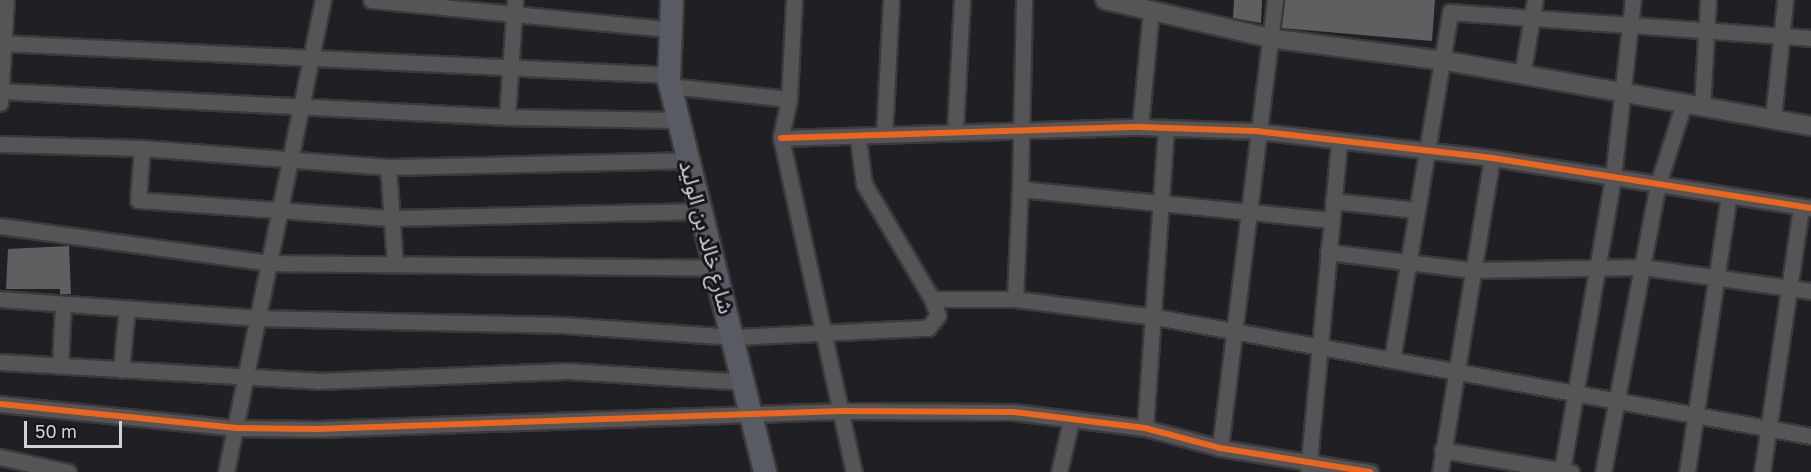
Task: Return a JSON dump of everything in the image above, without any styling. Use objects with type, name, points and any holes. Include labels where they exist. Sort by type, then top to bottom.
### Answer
[{"type":"main road","name":"شارع خالد بن الوليد","points":[[672,0],[669,29],[671,81],[677,120],[746,382],[765,472]]},
{"type":"street","points":[[0,103],[6,0]]},
{"type":"street","points":[[226,472],[324,0]]},
{"type":"street","points":[[371,0],[514,6],[669,29]]},
{"type":"street","points":[[794,0],[789,99],[781,138],[822,335],[854,472]]},
{"type":"street","points":[[884,135],[891,0]]},
{"type":"street","points":[[955,132],[962,0]]},
{"type":"street","points":[[1015,299],[1024,0]]},
{"type":"street","points":[[1105,0],[1269,38],[1446,61],[1811,126]]},
{"type":"street","points":[[1220,448],[1251,211],[1256,130],[1275,0]]},
{"type":"street","points":[[1442,450],[1566,471],[1573,393],[1613,177],[1625,93],[1633,23],[1633,0]]},
{"type":"street","points":[[1702,107],[1708,0]]},
{"type":"street","points":[[1773,119],[1785,0]]},
{"type":"street","points":[[507,117],[514,6]]},
{"type":"street","points":[[1522,75],[1532,7]]},
{"type":"street","points":[[1392,360],[1424,154],[1446,61],[1450,12],[1532,7],[1633,23],[1811,38]]},
{"type":"street","points":[[1140,127],[1151,10]]},
{"type":"street","points":[[2,43],[510,67],[671,81],[789,99]]},
{"type":"street","points":[[0,91],[507,117],[677,120]]},
{"type":"street","points":[[1604,472],[1658,184],[1684,104]]},
{"type":"street","points":[[781,138],[858,138],[955,132],[1140,127],[1256,130],[1339,144],[1424,154],[1492,158],[1806,208],[1790,287],[1771,428],[1762,472]]},
{"type":"street","points":[[1145,428],[1156,317],[1166,128]]},
{"type":"street","points":[[0,299],[258,318],[562,325],[734,337],[822,335],[928,327],[938,315],[932,299],[864,184],[858,138]]},
{"type":"street","points":[[0,144],[142,148],[388,167],[686,160]]},
{"type":"street","points":[[1309,465],[1318,346],[1339,144]]},
{"type":"street","points":[[142,148],[138,200],[280,212],[392,218],[700,211]]},
{"type":"street","points":[[1440,472],[1453,371],[1492,158]]},
{"type":"street","points":[[388,167],[395,264]]},
{"type":"street","points":[[1020,189],[1331,220]]},
{"type":"street","points":[[1687,472],[1730,195]]},
{"type":"street","points":[[1334,201],[1417,210]]},
{"type":"street","points":[[0,226],[269,263],[715,268]]},
{"type":"street","points":[[1328,252],[1470,270],[1597,265],[1642,267],[1811,291]]},
{"type":"street","points":[[932,299],[1015,299],[1156,317],[1811,436]]},
{"type":"street","points":[[60,366],[63,304]]},
{"type":"street","points":[[121,370],[127,308]]},
{"type":"street","points":[[0,362],[317,381],[567,371],[746,382]]},
{"type":"street","points":[[0,404],[235,428],[754,418],[841,411],[1012,412],[1071,421],[1145,428],[1220,448],[1309,465],[1370,472]]},
{"type":"street","points":[[1059,472],[1071,421]]},
{"type":"street","points":[[0,457],[68,472]]},
{"type":"building","points":[[1234,0],[1262,0],[1261,23],[1233,18]]},
{"type":"building","points":[[1285,0],[1435,0],[1432,41],[1281,28]]},
{"type":"building","points":[[69,246],[71,294],[60,294],[60,289],[6,289],[8,249]]},
{"type":"cycle path","points":[[781,138],[1140,127],[1256,131],[1492,158],[1811,208]]},
{"type":"cycle path","points":[[0,404],[235,428],[317,429],[841,411],[1013,412],[1145,428],[1220,448],[1370,472]]}]
